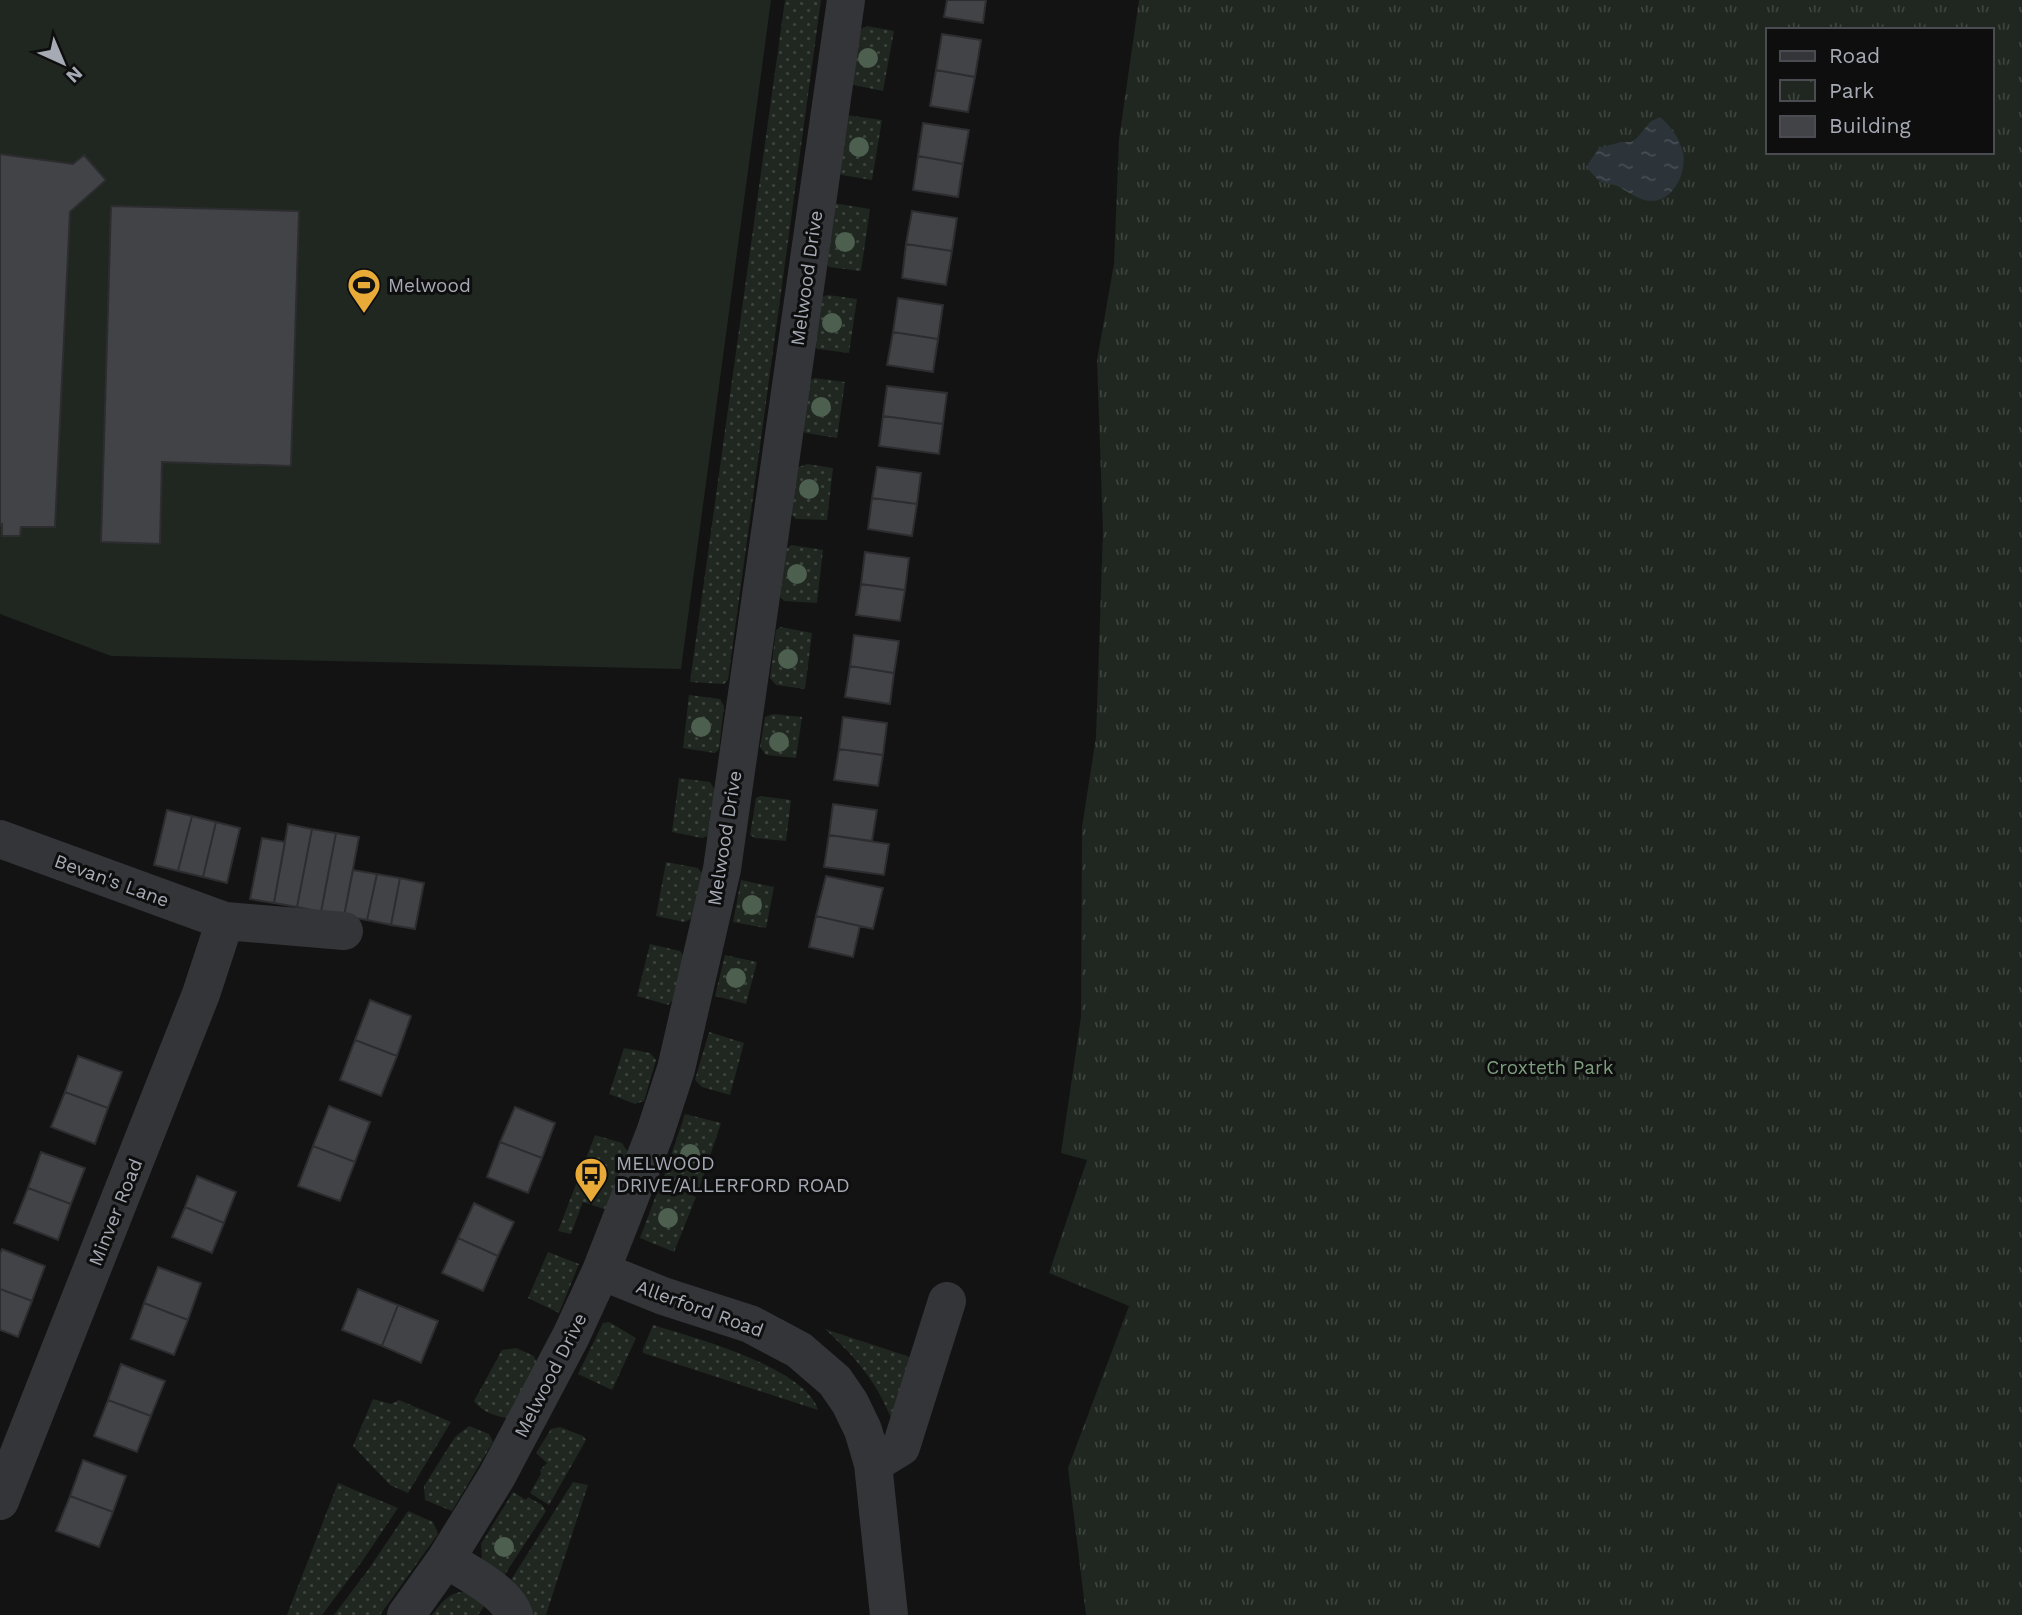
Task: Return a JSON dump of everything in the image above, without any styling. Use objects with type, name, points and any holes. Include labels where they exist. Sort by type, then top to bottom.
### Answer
[{"type":"street","name":"Melwood Drive","points":[[406,1615],[446,1559],[497,1476],[536,1404],[601,1271],[677,1069],[722,869],[846,0]]},
{"type":"street","name":"Bevan's Lane","points":[[0,839],[225,921],[344,931]]},
{"type":"street","name":"Minver Road","points":[[0,1501],[201,994],[225,921]]},
{"type":"street","name":"Allerford Road","points":[[601,1271],[663,1296],[750,1324],[799,1350],[835,1381],[850,1403],[863,1430],[873,1464],[889,1615]]},
{"type":"street","points":[[873,1464],[901,1447],[947,1301]]},
{"type":"street","points":[[446,1559],[503,1597],[514,1615]]},
{"type":"green space","name":"Melwood","points":[[0,0],[771,0],[681,669],[111,656],[0,614]]},
{"type":"green space","points":[[785,0],[821,0],[728,680],[724,684],[690,682]]},
{"type":"green space","name":"Croxteth Park","points":[[1139,0],[2022,0],[2022,1615],[1086,1615],[1068,1468],[1129,1306],[1049,1273],[1087,1160],[1061,1153],[1081,1017],[1082,827],[1096,737],[1103,531],[1097,360],[1114,264],[1119,139]]},
{"type":"green space","points":[[867,26],[894,31],[883,91],[853,85],[847,78],[856,31]]},
{"type":"green space","points":[[846,115],[882,120],[872,180],[838,172]]},
{"type":"green space","points":[[833,203],[870,209],[861,271],[829,267],[824,262]]},
{"type":"green space","points":[[828,295],[857,299],[849,353],[812,346],[820,297]]},
{"type":"green space","points":[[814,378],[845,382],[837,438],[802,430],[808,382]]},
{"type":"green space","points":[[807,464],[833,468],[827,520],[796,519],[790,513],[796,468]]},
{"type":"green space","points":[[791,545],[823,550],[817,603],[784,601],[779,595],[784,551]]},
{"type":"green space","points":[[781,627],[812,633],[805,689],[776,685],[770,678],[776,630]]},
{"type":"green space","points":[[689,695],[720,699],[724,706],[719,749],[715,753],[683,748]]},
{"type":"green space","points":[[773,714],[802,717],[796,758],[766,755],[760,747],[765,717]]},
{"type":"green space","points":[[679,778],[710,782],[715,790],[708,836],[702,838],[672,832]]},
{"type":"green space","points":[[761,796],[791,800],[786,841],[755,838],[750,835],[756,798]]},
{"type":"green space","points":[[666,862],[698,868],[702,873],[693,918],[684,922],[656,916]]},
{"type":"green space","points":[[741,880],[774,887],[766,928],[733,922]]},
{"type":"green space","points":[[650,944],[680,951],[684,956],[673,1000],[668,1005],[637,996]]},
{"type":"green space","points":[[725,955],[757,962],[746,1004],[715,996]]},
{"type":"green space","points":[[709,1032],[744,1043],[730,1095],[702,1087],[695,1080]]},
{"type":"green space","points":[[624,1048],[650,1053],[656,1060],[644,1101],[635,1104],[609,1094]]},
{"type":"green space","points":[[685,1114],[721,1123],[698,1192],[663,1179]]},
{"type":"green space","points":[[595,1135],[622,1143],[628,1152],[607,1210],[583,1202],[571,1234],[558,1231]]},
{"type":"green space","points":[[661,1182],[696,1197],[674,1252],[640,1238]]},
{"type":"green space","points":[[548,1252],[579,1264],[559,1313],[528,1298]]},
{"type":"green space","points":[[609,1322],[636,1338],[612,1390],[578,1374],[603,1323]]},
{"type":"green space","points":[[653,1325],[720,1346],[771,1368],[793,1381],[809,1395],[818,1410],[643,1353]]},
{"type":"green space","points":[[825,1329],[922,1361],[898,1436],[885,1404],[869,1377],[850,1353]]},
{"type":"green space","points":[[516,1348],[534,1356],[537,1364],[508,1418],[494,1415],[474,1401],[502,1350]]},
{"type":"green space","points":[[373,1399],[391,1404],[399,1400],[451,1422],[408,1493],[390,1485],[353,1446]]},
{"type":"green space","points":[[469,1426],[489,1434],[493,1442],[452,1511],[425,1500],[424,1486],[455,1437]]},
{"type":"green space","points":[[560,1427],[583,1436],[586,1440],[549,1505],[530,1493],[541,1474],[540,1470],[547,1463],[536,1453],[551,1429]]},
{"type":"green space","points":[[573,1482],[588,1485],[546,1615],[531,1615],[509,1583]]},
{"type":"green space","points":[[338,1483],[398,1508],[322,1615],[287,1615]]},
{"type":"green space","points":[[513,1492],[542,1505],[546,1511],[502,1579],[482,1562],[481,1544]]},
{"type":"green space","points":[[408,1511],[433,1522],[438,1534],[380,1615],[334,1615],[368,1570]]},
{"type":"green space","points":[[460,1592],[468,1592],[486,1604],[478,1615],[432,1615],[448,1598]]},
{"type":"water","points":[[1660,117],[1677,138],[1684,161],[1681,177],[1666,196],[1651,201],[1642,199],[1617,186],[1601,182],[1586,167],[1599,148],[1631,142],[1650,122]]},
{"type":"building","points":[[947,0],[986,0],[983,23],[944,17]]},
{"type":"building","points":[[942,34],[981,40],[975,77],[936,70]]},
{"type":"building","points":[[936,70],[975,77],[968,112],[930,106]]},
{"type":"building","points":[[923,123],[969,130],[963,164],[918,156]]},
{"type":"building","points":[[0,154],[73,164],[84,155],[106,180],[70,212],[55,527],[21,527],[20,536],[2,536],[2,524],[0,525]]},
{"type":"building","points":[[918,156],[963,164],[958,197],[913,190]]},
{"type":"building","points":[[111,206],[299,211],[291,466],[162,462],[160,544],[101,542]]},
{"type":"building","points":[[912,211],[957,218],[952,251],[906,244]]},
{"type":"building","points":[[906,244],[952,251],[946,285],[902,278]]},
{"type":"building","points":[[898,298],[943,305],[938,339],[893,332]]},
{"type":"building","points":[[893,332],[938,339],[933,372],[887,365]]},
{"type":"building","points":[[887,386],[947,393],[943,424],[883,416]]},
{"type":"building","points":[[883,416],[943,424],[939,454],[879,446]]},
{"type":"building","points":[[877,467],[921,473],[917,504],[872,498]]},
{"type":"building","points":[[872,498],[917,504],[912,536],[868,529]]},
{"type":"building","points":[[865,552],[909,558],[905,590],[861,584]]},
{"type":"building","points":[[861,584],[905,590],[900,621],[856,615]]},
{"type":"building","points":[[854,635],[899,641],[894,673],[850,666]]},
{"type":"building","points":[[850,666],[894,673],[890,704],[845,697]]},
{"type":"building","points":[[843,717],[887,723],[883,755],[839,749]]},
{"type":"building","points":[[839,749],[883,755],[878,786],[834,780]]},
{"type":"building","points":[[833,804],[877,810],[872,841],[829,835]]},
{"type":"building","points":[[167,810],[192,816],[178,871],[154,865]]},
{"type":"building","points":[[192,816],[216,822],[203,877],[178,871]]},
{"type":"building","points":[[216,822],[240,828],[227,883],[203,877]]},
{"type":"building","points":[[288,824],[312,829],[297,907],[274,903]]},
{"type":"building","points":[[312,829],[336,833],[321,912],[297,907]]},
{"type":"building","points":[[336,833],[359,837],[344,916],[321,912]]},
{"type":"building","points":[[829,835],[889,844],[884,875],[824,867]]},
{"type":"building","points":[[262,838],[285,842],[274,903],[250,899]]},
{"type":"building","points":[[353,870],[377,874],[367,920],[344,916]]},
{"type":"building","points":[[377,874],[400,878],[391,925],[367,920]]},
{"type":"building","points":[[826,876],[883,888],[873,929],[816,916]]},
{"type":"building","points":[[400,878],[424,883],[415,929],[391,925]]},
{"type":"building","points":[[816,916],[860,926],[853,957],[809,947]]},
{"type":"building","points":[[370,1000],[411,1016],[397,1056],[355,1040]]},
{"type":"building","points":[[355,1040],[397,1056],[381,1096],[340,1080]]},
{"type":"building","points":[[78,1056],[122,1072],[108,1108],[65,1092]]},
{"type":"building","points":[[65,1092],[108,1108],[95,1144],[51,1127]]},
{"type":"building","points":[[329,1106],[370,1122],[355,1162],[313,1146]]},
{"type":"building","points":[[515,1107],[555,1123],[542,1158],[500,1142]]},
{"type":"building","points":[[500,1142],[542,1158],[528,1193],[487,1177]]},
{"type":"building","points":[[313,1146],[355,1162],[340,1201],[298,1186]]},
{"type":"building","points":[[41,1152],[85,1168],[71,1204],[28,1188]]},
{"type":"building","points":[[197,1176],[236,1192],[224,1223],[185,1207]]},
{"type":"building","points":[[28,1188],[71,1204],[58,1240],[14,1223]]},
{"type":"building","points":[[474,1203],[514,1222],[498,1256],[458,1238]]},
{"type":"building","points":[[185,1207],[224,1223],[212,1253],[172,1237]]},
{"type":"building","points":[[458,1238],[498,1256],[483,1291],[442,1273]]},
{"type":"building","points":[[2,1249],[45,1266],[32,1301],[0,1289]]},
{"type":"building","points":[[158,1267],[201,1283],[188,1320],[144,1303]]},
{"type":"building","points":[[0,1289],[32,1301],[18,1337],[0,1330]]},
{"type":"building","points":[[358,1289],[398,1305],[382,1346],[342,1330]]},
{"type":"building","points":[[144,1303],[188,1320],[174,1355],[131,1339]]},
{"type":"building","points":[[398,1305],[438,1321],[421,1363],[382,1346]]},
{"type":"building","points":[[121,1364],[165,1381],[151,1416],[108,1400]]},
{"type":"building","points":[[108,1400],[151,1416],[137,1452],[94,1436]]},
{"type":"building","points":[[83,1460],[126,1476],[113,1512],[70,1496]]},
{"type":"building","points":[[70,1496],[113,1512],[99,1547],[56,1531]]},
{"type":"place","name":"Melwood","points":[[364,315]]},
{"type":"place","name":"MELWOOD DRIVE/ALLERFORD ROAD","points":[[591,1204]]}]
